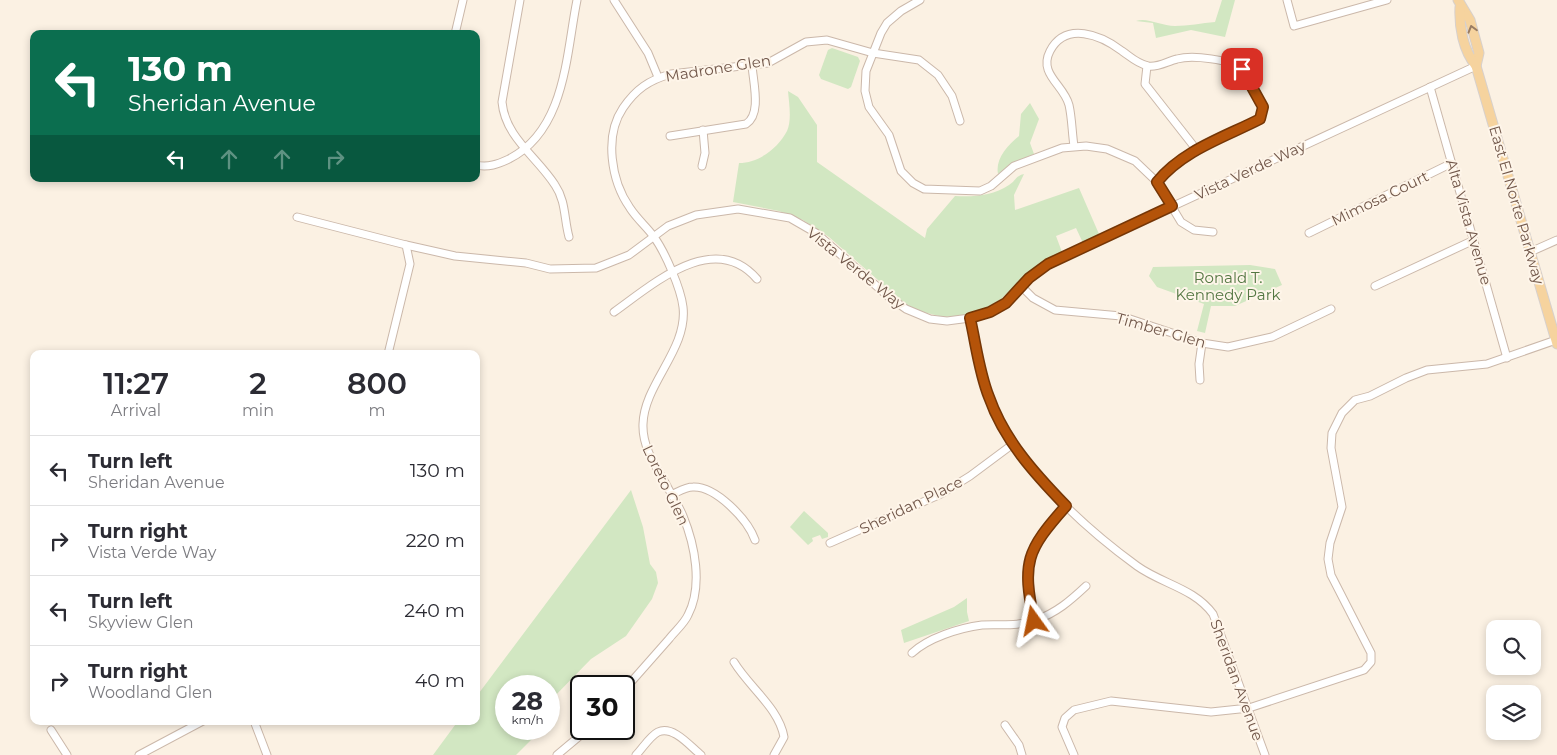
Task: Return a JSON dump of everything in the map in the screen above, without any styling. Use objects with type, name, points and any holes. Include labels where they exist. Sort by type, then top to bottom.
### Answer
[{"type":"main road","name":"East El Norte Parkway","points":[[1459,4],[1460,24],[1469,57],[1476,66],[1556,342]]},
{"type":"street","points":[[457,30],[463,0]]},
{"type":"street","points":[[520,0],[502,102],[504,119],[508,127],[555,185],[563,201],[569,237]]},
{"type":"street","points":[[480,166],[498,164],[525,148],[552,116],[558,99],[577,0]]},
{"type":"street","points":[[614,0],[648,53],[658,77]]},
{"type":"street","points":[[920,0],[887,23],[866,71],[865,91],[869,107],[889,135],[901,171],[913,184],[924,189],[980,191],[991,186],[1014,166],[1062,148],[1086,146],[1120,152],[1135,161],[1157,182],[1181,222],[1194,230],[1213,232]]},
{"type":"street","points":[[1287,0],[1294,26],[1387,0]]},
{"type":"street","points":[[1074,146],[1069,104],[1053,82],[1046,66],[1050,52],[1060,37],[1069,33],[1084,34],[1108,41],[1136,62],[1152,67],[1179,58],[1198,57],[1229,63],[1242,69],[1263,107],[1260,119],[1196,149],[1164,173],[1157,182]]},
{"type":"street","name":"Madrone Glen","points":[[654,238],[629,207],[622,193],[614,170],[612,145],[619,115],[633,94],[658,77],[768,63],[780,59],[806,42],[827,40],[873,53],[919,60],[938,75],[952,96],[960,121]]},
{"type":"street","points":[[670,136],[746,124],[752,120],[755,112],[752,65]]},
{"type":"street","points":[[1147,66],[1145,84],[1196,149]]},
{"type":"street","name":"Vista Verde Way","points":[[297,217],[455,256],[526,263],[550,269],[596,268],[617,262],[654,238],[668,226],[696,215],[728,209],[790,218],[816,233],[889,297],[906,309],[930,319],[970,318],[990,312],[1006,303],[1021,286],[1048,264],[1476,66]]},
{"type":"street","name":"Alta Vista Avenue","points":[[1430,87],[1507,358]]},
{"type":"street","points":[[702,166],[705,153],[703,130]]},
{"type":"street","name":"Mimosa Court","points":[[1309,233],[1452,163]]},
{"type":"street","name":"Loreto Glen","points":[[635,677],[688,617],[696,597],[696,579],[688,529],[683,514],[645,444],[643,422],[645,410],[682,328],[683,307],[671,272],[654,238]]},
{"type":"street","points":[[1375,286],[1474,240]]},
{"type":"street","points":[[1530,252],[1557,240]]},
{"type":"street","points":[[389,350],[410,264],[406,245]]},
{"type":"street","points":[[614,312],[671,272],[691,263],[715,260],[739,264],[748,268],[758,279]]},
{"type":"street","name":"Timber Glen","points":[[1021,286],[1033,298],[1055,310],[1121,316],[1202,344],[1228,347],[1264,340],[1331,308]]},
{"type":"street","name":"Sheridan Avenue","points":[[970,318],[988,396],[1003,430],[1013,444],[1066,506],[1138,566],[1192,594],[1210,610],[1217,620],[1265,755]]},
{"type":"street","points":[[1074,755],[1062,727],[1065,718],[1074,710],[1111,701],[1211,712],[1248,708],[1364,670],[1371,662],[1371,653],[1331,575],[1328,559],[1330,542],[1342,508],[1331,448],[1333,430],[1342,413],[1355,400],[1370,396],[1427,370],[1475,366],[1556,342]]},
{"type":"street","points":[[1200,380],[1199,364],[1202,344]]},
{"type":"street","name":"Sheridan Place","points":[[830,543],[941,494],[970,476],[1013,444]]},
{"type":"street","points":[[671,495],[692,487],[709,489],[750,526],[755,540]]},
{"type":"street","points":[[1034,621],[1027,587],[1027,575],[1032,553],[1047,528],[1066,506]]},
{"type":"street","points":[[912,653],[922,643],[971,628],[983,625],[1008,626],[1034,621],[1064,607],[1086,586]]},
{"type":"street","points":[[734,662],[744,679],[778,719],[784,737],[774,755]]},
{"type":"street","points":[[139,755],[195,725]]},
{"type":"street","points":[[256,725],[267,755]]},
{"type":"street","points":[[1005,725],[1022,755]]},
{"type":"street","points":[[51,730],[67,755]]},
{"type":"street","points":[[636,755],[657,732],[668,730],[676,734],[701,755]]},
{"type":"street","points":[[557,755],[575,740]]},
{"type":"green space","points":[[1222,0],[1235,0],[1225,37],[1191,30],[1156,38],[1153,23],[1136,21],[1145,20],[1175,26],[1215,22]]},
{"type":"green space","points":[[832,48],[858,57],[860,61],[851,87],[848,89],[821,79],[819,75],[828,50]]},
{"type":"green space","points":[[788,91],[798,97],[817,125],[817,162],[925,238],[927,229],[955,196],[990,194],[1003,189],[1024,174],[1014,195],[1015,210],[1079,188],[1099,234],[1083,243],[1076,228],[1056,236],[1062,252],[1030,271],[1001,299],[983,310],[962,316],[943,317],[911,309],[829,237],[803,220],[779,211],[733,202],[739,163],[754,160],[773,149],[789,127]]},
{"type":"green space","points":[[1030,103],[1039,119],[1030,143],[1034,154],[1013,163],[998,174],[1000,158],[1019,136],[1021,114]]},
{"type":"green space","name":"Ronald T. Kennedy Park","points":[[1250,265],[1275,269],[1282,285],[1235,306],[1211,306],[1205,333],[1197,331],[1204,304],[1157,287],[1149,276],[1153,267]]},
{"type":"green space","points":[[631,490],[643,527],[650,564],[656,572],[658,583],[652,599],[626,636],[591,659],[575,675],[570,675],[570,680],[560,691],[560,675],[495,675],[495,740],[531,740],[516,755],[433,755],[455,725],[480,725],[480,692]]},
{"type":"green space","points":[[804,511],[828,533],[828,537],[822,539],[820,535],[812,538],[813,541],[808,545],[790,527]]},
{"type":"green space","points":[[967,598],[969,621],[904,643],[901,630],[954,607]]},
{"type":"route","points":[[1034,621],[1027,587],[1027,575],[1032,553],[1036,543],[1066,506],[1018,451],[1003,430],[988,396],[970,318],[990,312],[1006,303],[1029,278],[1048,264],[1172,206],[1157,182],[1164,173],[1196,149],[1260,119],[1263,107],[1242,69]]}]
